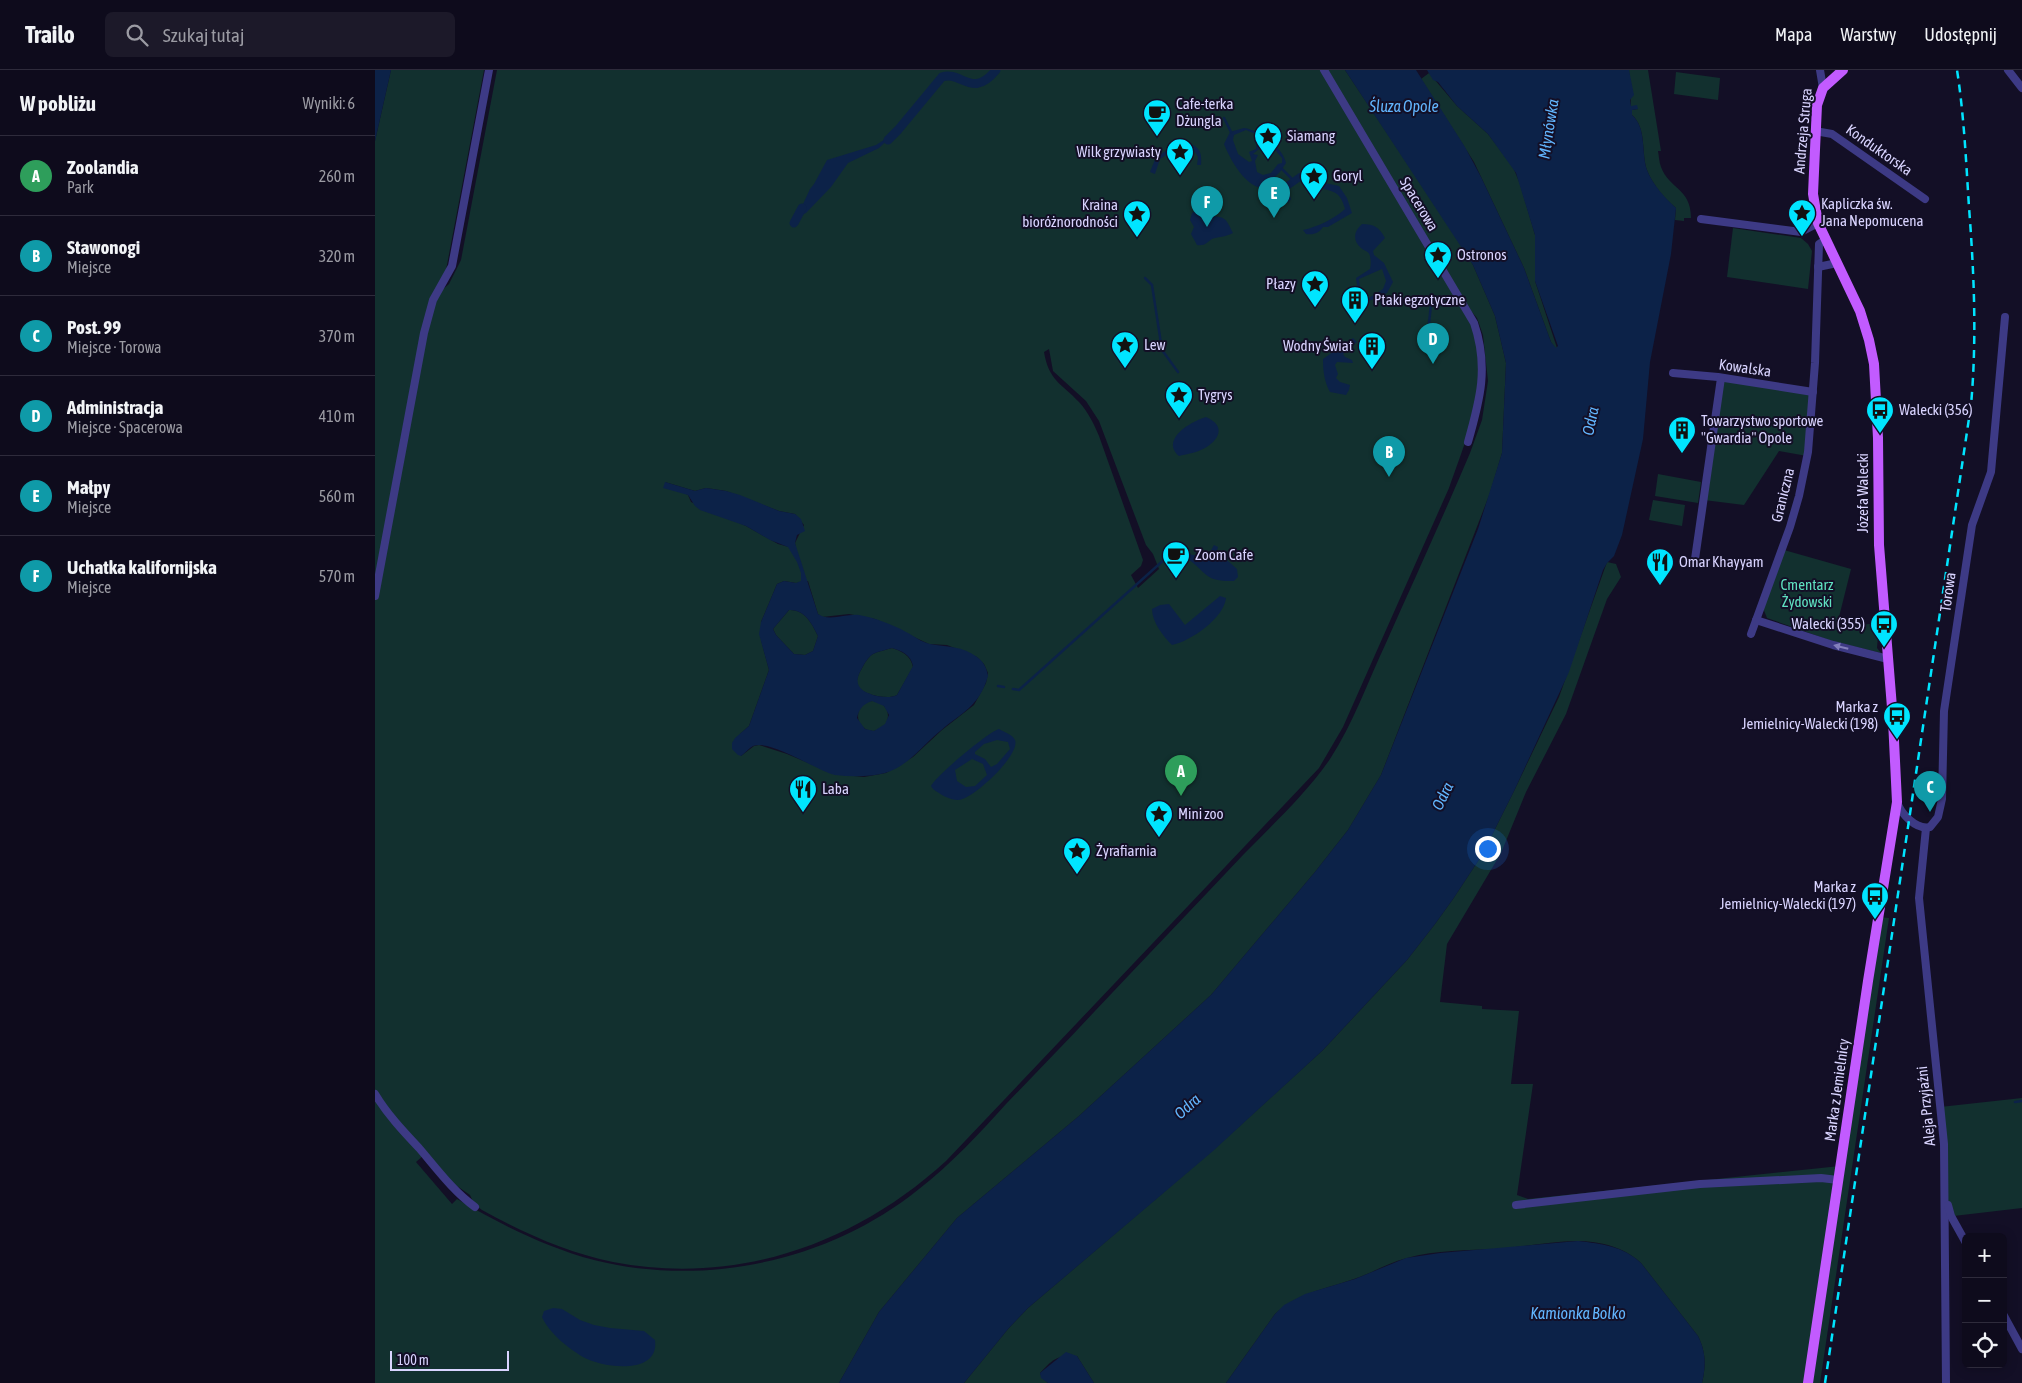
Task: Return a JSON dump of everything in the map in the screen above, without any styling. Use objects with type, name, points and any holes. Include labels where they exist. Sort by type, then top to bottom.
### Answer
[{"type":"main road","points":[[1823,88],[1840,71]]},
{"type":"main road","name":"Andrzeja Struga","points":[[1813,194],[1817,105],[1823,88]]},
{"type":"main road","name":"Józefa Walecki","points":[[1813,194],[1818,223],[1860,311],[1874,364],[1878,438],[1879,545],[1893,720],[1897,802]]},
{"type":"main road","name":"Marka z Jemielnicy","points":[[1808,1383],[1868,981],[1897,802]]},
{"type":"street","points":[[375,596],[424,332],[433,300],[452,266],[489,70]]},
{"type":"street","name":"Spacerowa","points":[[1323,70],[1473,323],[1482,358],[1483,376],[1479,404],[1468,442]]},
{"type":"street","name":"Andrzeja Struga","points":[[1820,70],[1823,88]]},
{"type":"street","points":[[2007,70],[2022,88]]},
{"type":"street","name":"Konduktorska","points":[[1815,131],[1832,134],[1925,199]]},
{"type":"street","points":[[1701,219],[1801,232],[1818,223]]},
{"type":"street","name":"Graniczna","points":[[1751,634],[1790,527],[1799,496],[1808,452],[1813,392],[1819,244],[1825,240]]},
{"type":"street","points":[[1818,267],[1837,263]]},
{"type":"street","name":"Torowa","points":[[1925,828],[1934,824],[1940,809],[1945,711],[1971,525],[1991,472],[2005,316]]},
{"type":"street","name":"Kowalska","points":[[1673,373],[1721,378],[1813,392]]},
{"type":"street","points":[[1695,559],[1721,378]]},
{"type":"street","points":[[1756,620],[1833,646],[1888,659]]},
{"type":"street","points":[[1897,802],[1905,815],[1914,823],[1925,828]]},
{"type":"street","name":"Aleja Przyjaźni","points":[[1925,828],[1919,898],[1944,1144],[1946,1383]]},
{"type":"street","points":[[375,1094],[395,1121],[441,1175],[460,1196],[475,1207]]},
{"type":"street","points":[[1516,1205],[1701,1184],[1803,1179],[1839,1180]]},
{"type":"street","points":[[1945,1192],[1951,1216],[1962,1236]]},
{"type":"street","points":[[2007,1321],[2022,1349]]},
{"type":"green space","points":[[391,70],[484,70],[441,291],[449,284],[461,260],[497,70],[1321,70],[1472,325],[1479,350],[1479,390],[1466,441],[1449,488],[1343,727],[1319,768],[946,1161],[911,1190],[873,1215],[833,1236],[792,1252],[749,1262],[705,1268],[659,1268],[596,1258],[563,1248],[513,1227],[474,1204],[470,1195],[441,1175],[424,1155],[416,1162],[452,1204],[457,1199],[540,1242],[576,1255],[636,1268],[679,1271],[722,1269],[765,1262],[806,1250],[846,1234],[884,1214],[919,1189],[975,1137],[1289,809],[1321,772],[1338,746],[1360,702],[1470,453],[1482,420],[1488,381],[1483,335],[1477,318],[1466,305],[1327,70],[1345,70],[1462,246],[1473,265],[1495,316],[1506,363],[1502,453],[1490,493],[1381,775],[1348,830],[1211,995],[1079,1116],[957,1218],[879,1312],[839,1383],[375,1383],[375,141]],"holes":[[[1049,349],[1053,371],[1086,401],[1099,421],[1146,545],[1153,554],[1159,569],[1138,588],[1131,575],[1141,566],[1143,560],[1099,436],[1091,418],[1082,406],[1053,376],[1046,362],[1044,352]],[[665,482],[695,491],[706,488],[726,491],[779,511],[795,514],[804,525],[795,543],[796,549],[778,544],[746,526],[691,502],[688,495]],[[784,581],[796,583],[808,581],[818,614],[822,617],[849,614],[875,619],[929,644],[947,645],[977,657],[984,664],[988,673],[986,683],[974,705],[942,730],[913,757],[886,773],[864,777],[834,774],[787,754],[759,745],[754,746],[741,756],[740,734],[749,726],[769,670],[761,640],[761,622],[777,584]]]},
{"type":"green space","points":[[1629,70],[1648,70],[1661,151],[1658,151],[1660,163],[1669,180],[1684,194],[1687,200],[1691,218],[1684,218],[1684,221],[1675,220],[1676,208],[1659,191],[1647,170],[1642,134],[1631,110],[1638,109],[1631,106]]},
{"type":"green space","points":[[1676,72],[1720,78],[1718,100],[1674,94]]},
{"type":"green space","points":[[1429,73],[1457,106],[1488,134],[1513,167],[1535,235],[1535,281],[1557,348],[1551,342],[1524,268],[1474,162],[1421,79]]},
{"type":"green space","points":[[1733,228],[1801,238],[1812,251],[1808,289],[1727,277]]},
{"type":"green space","points":[[1721,378],[1813,392],[1807,456],[1779,451],[1744,505],[1704,500]]},
{"type":"green space","points":[[1658,474],[1701,482],[1698,503],[1655,496]]},
{"type":"green space","points":[[1653,500],[1685,505],[1682,526],[1649,520]]},
{"type":"green space","name":"Cmentarz Żydowski","points":[[1784,550],[1851,569],[1838,621],[1859,625],[1879,623],[1877,648],[1881,653],[1832,641],[1767,618],[1763,608]]},
{"type":"green space","points":[[1607,562],[1616,564],[1621,577],[1607,599],[1566,714],[1526,792],[1501,853],[1447,944],[1440,1002],[1482,1006],[1482,1009],[1519,1011],[1511,1084],[1533,1084],[1517,1195],[1528,1199],[1840,1166],[1878,917],[1889,918],[1820,1383],[1702,1383],[1705,1359],[1698,1336],[1641,1263],[1627,1253],[1611,1246],[1577,1241],[1418,1255],[1387,1265],[1361,1277],[1302,1296],[1275,1314],[1226,1383],[1094,1383],[1077,1356],[1065,1356],[1057,1358],[1040,1373],[1042,1378],[1048,1383],[964,1383],[1008,1329],[1028,1308],[1212,1151],[1323,1050],[1407,960],[1453,899],[1482,855],[1559,697]]},
{"type":"green space","points":[[789,610],[795,610],[804,615],[818,636],[813,651],[805,655],[794,654],[776,635],[773,629]]},
{"type":"green space","points":[[892,648],[905,654],[913,667],[897,695],[890,697],[880,696],[859,688],[857,685],[858,676],[869,657],[880,651]]},
{"type":"green space","points":[[873,701],[879,702],[887,710],[887,722],[879,730],[873,731],[867,730],[859,722],[858,716],[859,710],[867,702]]},
{"type":"green space","points":[[2022,1098],[2022,1208],[1945,1217],[1940,1107]]},
{"type":"water","points":[[375,70],[391,70],[375,141]]},
{"type":"water","points":[[1345,70],[1416,70],[1465,147],[1481,177],[1524,268],[1551,342],[1556,348],[1558,346],[1535,281],[1535,235],[1516,173],[1488,134],[1457,106],[1438,82],[1433,80],[1427,70],[1629,70],[1634,95],[1630,100],[1631,106],[1637,105],[1638,109],[1632,110],[1632,115],[1637,120],[1642,134],[1647,170],[1656,186],[1676,208],[1671,254],[1650,362],[1643,439],[1622,535],[1614,556],[1603,570],[1569,672],[1482,855],[1453,899],[1407,960],[1323,1050],[1213,1151],[1028,1308],[1008,1329],[964,1383],[839,1383],[879,1312],[957,1218],[1079,1116],[1211,995],[1348,830],[1381,775],[1478,529],[1502,453],[1506,363],[1495,316],[1473,265]]},
{"type":"water","points":[[1244,128],[1250,129],[1269,140],[1284,157],[1286,163],[1280,172],[1263,188],[1250,183],[1234,164],[1224,144],[1230,132]],"holes":[[[1246,130],[1258,135],[1256,149],[1249,152],[1252,161],[1249,162],[1238,154],[1233,140],[1234,135]],[[1259,140],[1263,141],[1263,144],[1271,145],[1282,158],[1282,163],[1278,164],[1271,173],[1263,175],[1257,172],[1255,161],[1258,155],[1253,154],[1259,149],[1263,151],[1258,144]]]},
{"type":"water","points":[[896,132],[879,148],[848,163],[831,187],[806,213],[797,217],[810,189],[827,160],[876,145]]},
{"type":"water","points":[[1181,141],[1191,144],[1200,151],[1201,165],[1197,165],[1198,157],[1192,147],[1182,145],[1160,159],[1155,174],[1150,172],[1156,157]]},
{"type":"water","points":[[1299,173],[1320,182],[1339,186],[1347,198],[1352,213],[1328,227],[1323,227],[1316,233],[1306,234],[1303,230],[1325,222],[1345,209],[1338,195],[1302,180],[1288,190],[1291,199],[1288,203],[1281,190],[1281,186]]},
{"type":"water","points":[[1198,208],[1208,216],[1224,219],[1233,233],[1212,239],[1204,245],[1197,245],[1191,234],[1194,227],[1190,220],[1192,213]]},
{"type":"water","points":[[1362,224],[1370,225],[1383,234],[1385,238],[1373,251],[1374,255],[1384,263],[1393,282],[1387,293],[1369,301],[1361,294],[1356,282],[1356,278],[1370,269],[1371,264],[1368,252],[1358,245],[1355,239]],"holes":[[[1382,269],[1386,281],[1383,289],[1369,298],[1360,287],[1359,279]]]},
{"type":"water","points":[[1353,338],[1357,342],[1343,354],[1352,360],[1353,363],[1337,362],[1335,365],[1338,374],[1336,378],[1340,382],[1350,385],[1349,390],[1346,395],[1330,392],[1324,376],[1323,359]]},
{"type":"water","points":[[1206,417],[1217,425],[1217,438],[1209,446],[1179,456],[1174,450],[1173,443],[1176,437],[1193,422]]},
{"type":"water","points":[[665,482],[695,491],[706,488],[726,491],[779,511],[795,514],[801,519],[805,531],[797,535],[795,543],[818,614],[827,617],[859,615],[871,618],[895,626],[927,643],[972,653],[982,661],[988,673],[980,695],[969,708],[907,761],[885,773],[860,776],[835,775],[782,751],[761,745],[753,746],[741,756],[738,755],[732,749],[732,743],[749,726],[769,670],[759,634],[761,622],[777,584],[784,581],[796,583],[801,581],[801,573],[788,547],[770,540],[746,526],[700,510],[688,495],[663,488]],"holes":[[[789,610],[795,610],[804,615],[818,636],[813,651],[805,655],[794,654],[776,635],[773,629]],[[896,649],[903,652],[912,662],[913,666],[897,695],[890,697],[877,696],[867,693],[858,684],[858,676],[865,663],[869,657],[880,651]],[[872,701],[884,706],[889,715],[885,724],[874,731],[865,729],[857,718],[862,707]]]},
{"type":"water","points":[[1176,545],[1192,555],[1200,555],[1205,561],[1214,545],[1218,547],[1216,554],[1220,554],[1237,569],[1238,577],[1234,581],[1211,578],[1186,558],[1177,554]]},
{"type":"water","points":[[1220,596],[1226,598],[1224,606],[1213,621],[1197,634],[1180,643],[1172,645],[1156,624],[1152,614],[1152,609],[1160,605],[1169,604],[1185,625]]},
{"type":"water","points":[[999,729],[1015,740],[1015,747],[1010,756],[994,776],[973,793],[958,800],[948,798],[933,789],[931,786],[942,773]],"holes":[[[997,740],[1008,742],[1010,749],[997,764],[991,767],[985,759],[975,754],[975,752],[984,744]],[[972,759],[983,764],[987,775],[975,786],[966,787],[957,781],[955,770]]]},
{"type":"water","name":"Kamionka Bolko","points":[[1578,1241],[1619,1249],[1641,1263],[1698,1336],[1705,1359],[1702,1383],[1226,1383],[1275,1314],[1284,1305],[1305,1294],[1355,1279],[1406,1258],[1440,1253]]},
{"type":"water","points":[[553,1308],[562,1309],[580,1320],[594,1325],[644,1331],[655,1340],[654,1352],[649,1359],[639,1364],[628,1366],[615,1366],[592,1361],[571,1349],[549,1329],[542,1317],[544,1311]]},
{"type":"water","points":[[1066,1352],[1077,1356],[1094,1383],[1048,1383],[1041,1378],[1040,1373]]},
{"type":"waterway","points":[[888,140],[942,77],[955,77],[973,84],[988,79],[996,70]]},
{"type":"waterway","points":[[1224,118],[1231,132]]},
{"type":"waterway","points":[[1282,169],[1291,178]]},
{"type":"waterway","points":[[794,223],[802,208]]},
{"type":"waterway","points":[[1145,278],[1152,285],[1162,350],[1178,372]]},
{"type":"waterway","points":[[1428,304],[1431,305],[1428,332],[1422,339],[1430,349]]},
{"type":"waterway","points":[[1171,553],[1175,551]]},
{"type":"waterway","points":[[1013,689],[1019,690],[1166,558]]},
{"type":"waterway","points":[[998,686],[1004,687]]},
{"type":"waterway","points":[[2015,1102],[2022,1101]]},
{"type":"railway","points":[[1825,1383],[1971,405],[1974,355],[1971,232],[1965,138],[1957,70]]},
{"type":"place","name":"Cafe-terka Dżungla","points":[[1157,137]]},
{"type":"place","name":"Siamang","points":[[1268,160]]},
{"type":"place","name":"Wilk grzywiasty","points":[[1180,176]]},
{"type":"place","name":"Goryl","points":[[1314,200]]},
{"type":"place","name":"Małpy","points":[[1274,218]]},
{"type":"place","name":"Uchatka kalifornijska","points":[[1207,227]]},
{"type":"place","name":"Kapliczka św. Jana Nepomucena","points":[[1802,237]]},
{"type":"place","name":"Kraina bioróżnorodności","points":[[1137,238]]},
{"type":"place","name":"Ostronos","points":[[1438,279]]},
{"type":"place","name":"Płazy","points":[[1315,308]]},
{"type":"place","name":"Ptaki egzotyczne","points":[[1355,324]]},
{"type":"place","name":"Administracja","points":[[1433,364]]},
{"type":"place","name":"Lew","points":[[1125,369]]},
{"type":"place","name":"Wodny Świat","points":[[1372,370]]},
{"type":"place","name":"Tygrys","points":[[1179,419]]},
{"type":"place","name":"Walecki (356)","points":[[1880,434]]},
{"type":"place","name":"Towarzystwo sportowe \"Gwardia\" Opole","points":[[1682,454]]},
{"type":"place","name":"Stawonogi","points":[[1389,477]]},
{"type":"place","name":"Zoom Cafe","points":[[1176,579]]},
{"type":"place","name":"Omar Khayyam","points":[[1660,586]]},
{"type":"place","name":"Walecki (355)","points":[[1884,648]]},
{"type":"place","name":"Marka z Jemielnicy-Walecki (198)","points":[[1897,740]]},
{"type":"place","name":"Zoolandia","points":[[1181,796]]},
{"type":"place","name":"Post. 99","points":[[1930,812]]},
{"type":"place","name":"Laba","points":[[803,813]]},
{"type":"place","name":"Mini zoo","points":[[1159,838]]},
{"type":"place","name":"Żyrafiarnia","points":[[1077,875]]},
{"type":"place","name":"Marka z Jemielnicy-Walecki (197)","points":[[1875,920]]},
{"type":"water label","name":"Śluza Opole","points":[[1404,106]]},
{"type":"water label","name":"Młynówka","points":[[1548,129]]},
{"type":"water label","name":"Odra","points":[[1590,421]]},
{"type":"water label","name":"Odra","points":[[1442,796]]},
{"type":"water label","name":"Odra","points":[[1187,1106]]}]
